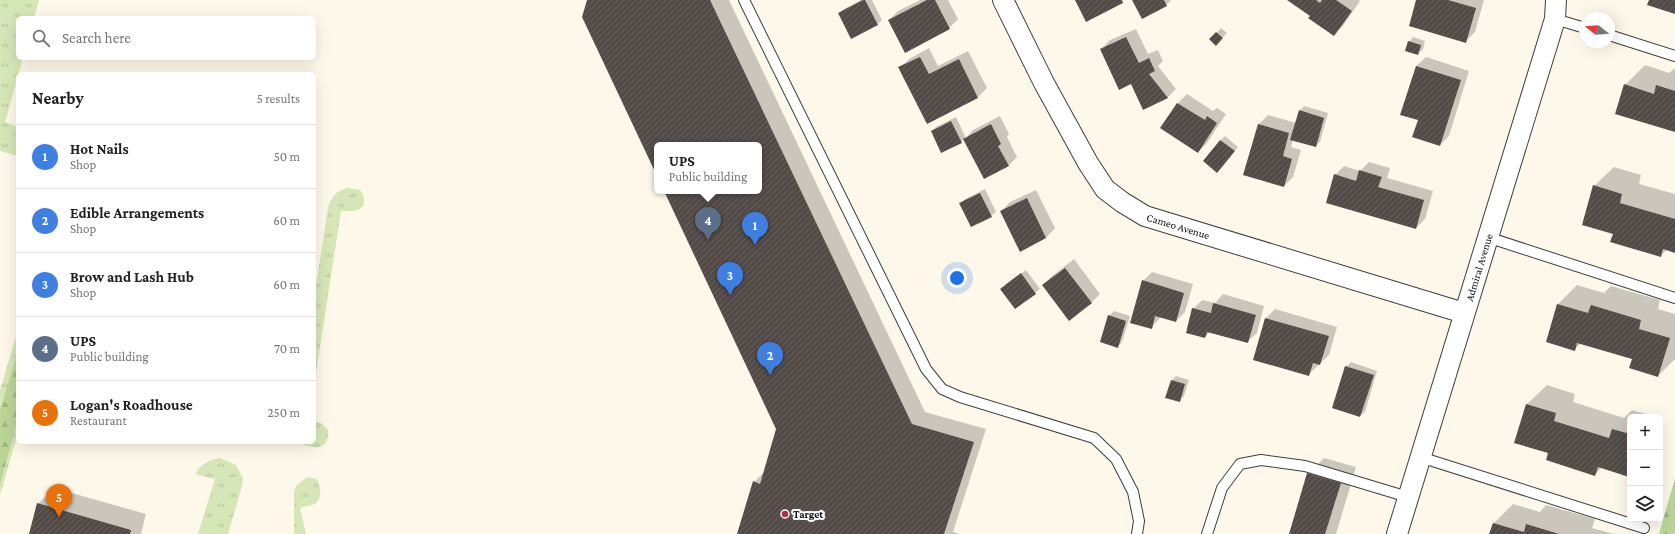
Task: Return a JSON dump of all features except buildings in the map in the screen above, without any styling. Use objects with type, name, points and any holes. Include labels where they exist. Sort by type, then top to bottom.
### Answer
[{"type":"street","name":"Cameo Avenue","points":[[1004,0],[1044,83],[1088,163],[1105,189],[1122,202],[1145,216],[1464,313]]},
{"type":"street","name":"Admiral Avenue","points":[[1396,534],[1487,238],[1555,9]]},
{"type":"lane","points":[[744,0],[926,369],[942,389],[960,397],[1094,438],[1116,459],[1133,492],[1139,521],[1137,534]]},
{"type":"lane","points":[[1555,9],[1579,24]]},
{"type":"lane","points":[[1615,37],[1675,56]]},
{"type":"lane","points":[[1487,238],[1675,298]]},
{"type":"lane","points":[[1420,457],[1644,528]]},
{"type":"lane","points":[[1208,534],[1222,488],[1240,464],[1261,460],[1305,466],[1408,497]]},
{"type":"green space","points":[[0,0],[39,0],[35,16],[16,16],[16,60],[22,60],[19,72],[16,72],[16,83],[5,122],[16,126],[16,155],[0,151]]},
{"type":"green space","points":[[347,188],[360,190],[364,197],[364,202],[360,209],[354,211],[341,211],[316,373],[316,286],[328,208],[334,195]]},
{"type":"green space","points":[[16,337],[16,440],[0,495],[0,390]]},
{"type":"green space","points":[[16,358],[16,426],[0,484],[0,411]]},
{"type":"green space","points":[[316,422],[321,423],[328,430],[326,442],[319,447],[302,444],[316,444]]},
{"type":"green space","points":[[220,458],[236,465],[243,478],[242,486],[228,534],[198,534],[215,479],[197,475],[196,473],[206,462]]},
{"type":"green space","points":[[307,477],[317,479],[320,488],[320,498],[314,504],[300,508],[306,534],[294,534],[294,491],[297,485]]},
{"type":"green space","points":[[1675,478],[1675,534],[1659,534]]},
{"type":"place","name":"UPS","points":[[708,240]]},
{"type":"place","name":"Hot Nails","points":[[755,245]]},
{"type":"place","name":"Brow and Lash Hub","points":[[730,295]]},
{"type":"place","name":"Edible Arrangements","points":[[770,375]]},
{"type":"place","name":"Target","points":[[785,514]]},
{"type":"place","name":"Logan's Roadhouse","points":[[59,517]]}]
